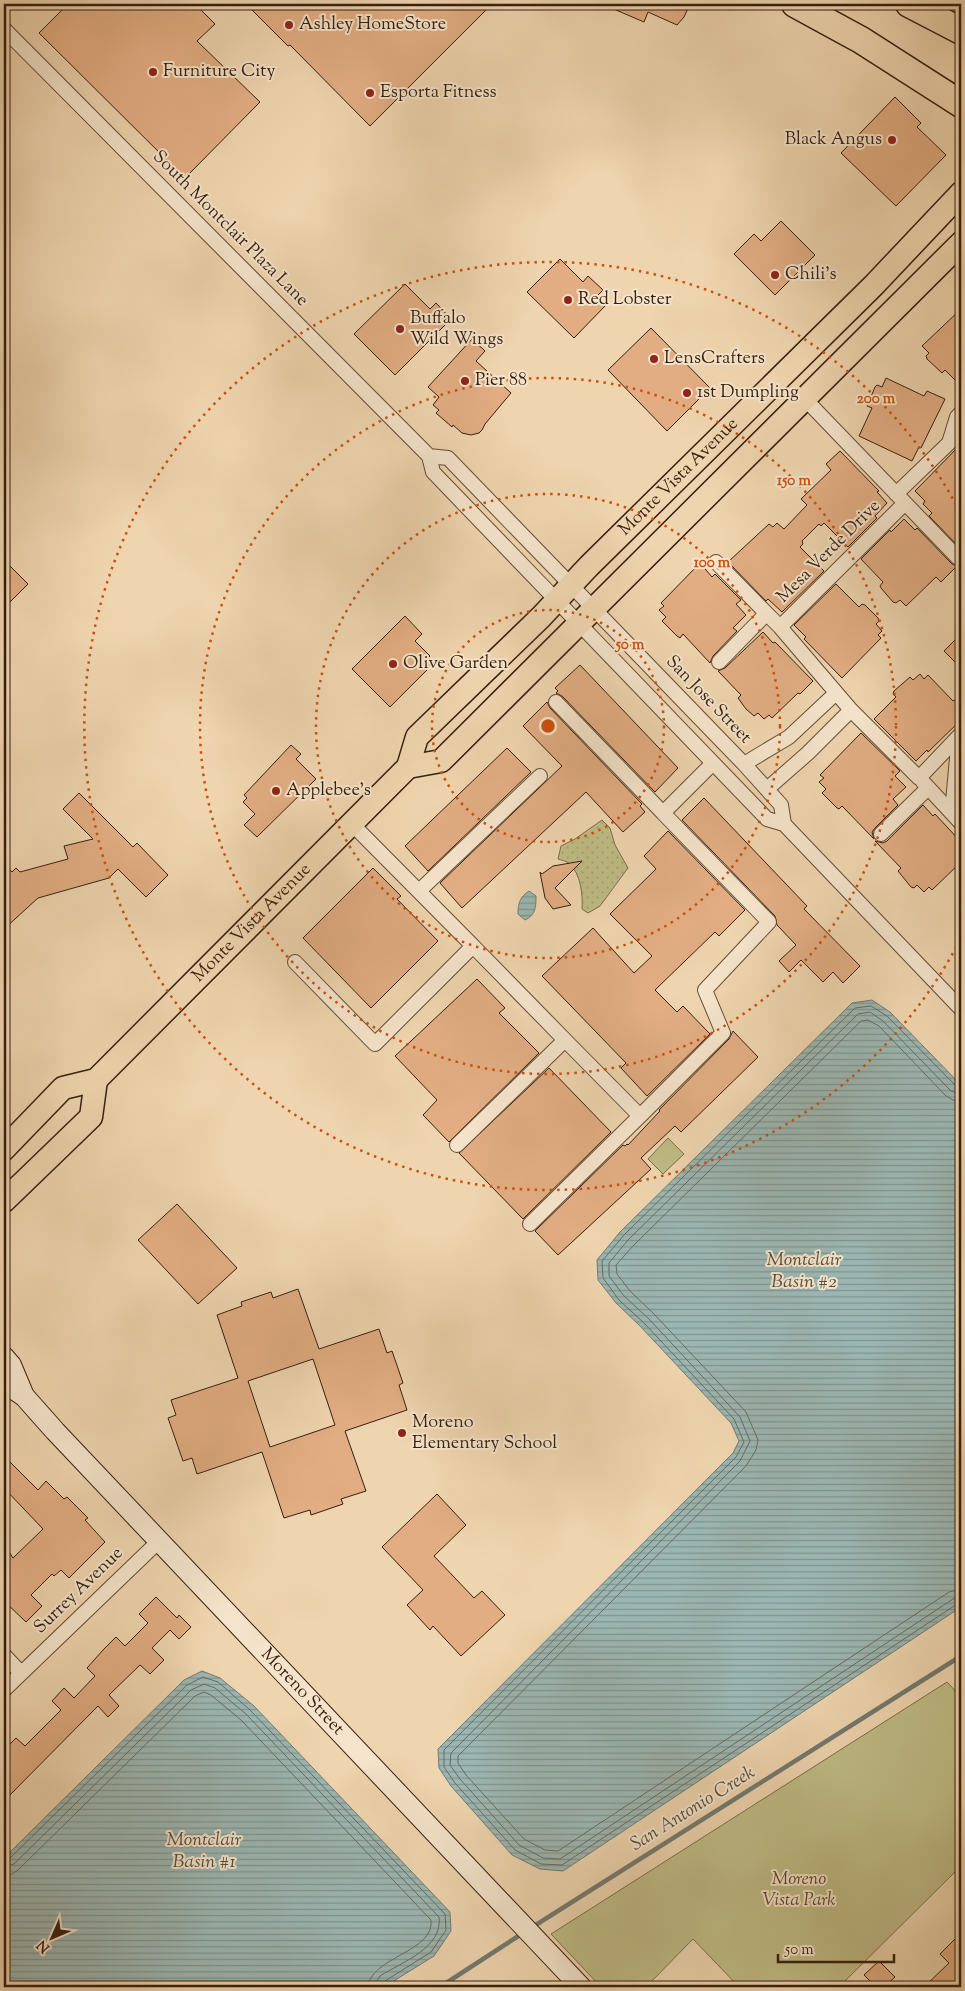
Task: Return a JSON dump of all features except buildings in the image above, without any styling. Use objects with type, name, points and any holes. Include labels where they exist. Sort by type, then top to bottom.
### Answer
[{"type":"highway","points":[[795,4],[861,40],[961,104]]},
{"type":"highway","points":[[909,4],[961,31]]},
{"type":"main road","name":"Monte Vista Avenue","points":[[96,1080],[408,767],[417,737],[874,285],[961,193]]},
{"type":"main road","name":"Monte Vista Avenue","points":[[408,767],[441,761],[961,242]]},
{"type":"main road","points":[[4,1149],[63,1088],[96,1080],[91,1117],[4,1201]]},
{"type":"street","name":"South Montclair Plaza Lane","points":[[4,29],[429,456],[433,472],[564,593],[586,616]]},
{"type":"street","points":[[805,399],[958,558]]},
{"type":"street","name":"Mesa Verde Drive","points":[[780,627],[901,498],[949,443],[957,417],[961,413]]},
{"type":"street","name":"South Montclair Plaza Lane","points":[[429,456],[448,458],[586,616]]},
{"type":"street","points":[[716,562],[780,627],[851,710],[957,818]]},
{"type":"street","points":[[718,662],[766,614]]},
{"type":"street","name":"San Jose Street","points":[[586,616],[713,762],[767,819],[784,824],[961,1009]]},
{"type":"street","name":"San Jose Street","points":[[586,616],[744,764],[781,805],[784,824]]},
{"type":"street","points":[[744,764],[789,737],[836,693]]},
{"type":"street","points":[[530,1224],[723,1033],[705,990],[769,922],[556,702]]},
{"type":"street","points":[[767,789],[808,753],[851,710]]},
{"type":"street","points":[[881,834],[960,736]]},
{"type":"street","points":[[957,818],[960,736]]},
{"type":"street","points":[[663,812],[713,762]]},
{"type":"street","points":[[419,891],[540,776]]},
{"type":"street","points":[[352,824],[640,1116]]},
{"type":"street","points":[[295,962],[375,1044],[473,946]]},
{"type":"street","points":[[457,1145],[565,1040]]},
{"type":"street","name":"Moreno Street","points":[[4,1357],[11,1365],[24,1396]]},
{"type":"street","name":"Moreno Street","points":[[4,1383],[24,1396],[158,1541],[582,1987]]},
{"type":"street","name":"Surrey Avenue","points":[[4,1690],[158,1541]]},
{"type":"street","points":[[4,1654],[21,1673]]},
{"type":"green space","points":[[602,820],[610,828],[615,845],[628,868],[600,906],[588,913],[582,909],[579,879],[576,873],[569,863],[558,859],[561,846],[575,839]]},
{"type":"green space","points":[[668,1138],[684,1154],[663,1174],[648,1159]]},
{"type":"green space","name":"Moreno Vista Park","points":[[947,1682],[961,1697],[961,1866],[839,1987],[739,1987],[693,1939],[646,1987],[601,1987],[551,1934]]},
{"type":"water","points":[[529,891],[536,896],[535,907],[531,916],[525,920],[518,914],[518,907],[523,896]]},
{"type":"water","name":"Montclair Basin #2","points":[[872,1000],[890,1012],[961,1085],[961,1607],[563,1871],[540,1869],[512,1855],[451,1786],[439,1768],[438,1749],[733,1453],[739,1441],[731,1423],[616,1303],[598,1280],[597,1260],[620,1232],[852,1003]]},
{"type":"water","name":"Montclair Basin #1","points":[[202,1671],[220,1678],[254,1706],[450,1912],[451,1931],[434,1956],[384,1987],[4,1987],[4,1858],[184,1680]]},
{"type":"waterway","name":"San Antonio Creek","points":[[531,1928],[961,1656]]},
{"type":"waterway","name":"San Antonio Creek","points":[[440,1987],[523,1933]]},
{"type":"place","name":"Ashley HomeStore","points":[[289,25]]},
{"type":"place","name":"Furniture City","points":[[153,72]]},
{"type":"place","name":"Esporta Fitness","points":[[370,93]]},
{"type":"place","name":"Black Angus","points":[[892,140]]},
{"type":"place","name":"Chili's","points":[[775,275]]},
{"type":"place","name":"Red Lobster","points":[[568,300]]},
{"type":"place","name":"Buffalo Wild Wings","points":[[400,329]]},
{"type":"place","name":"LensCrafters","points":[[654,359]]},
{"type":"place","name":"Pier 88","points":[[465,381]]},
{"type":"place","name":"1st Dumpling","points":[[687,393]]},
{"type":"place","name":"Olive Garden","points":[[393,664]]},
{"type":"place","name":"Applebee's","points":[[276,791]]},
{"type":"place","name":"Moreno Elementary School","points":[[402,1433]]}]
